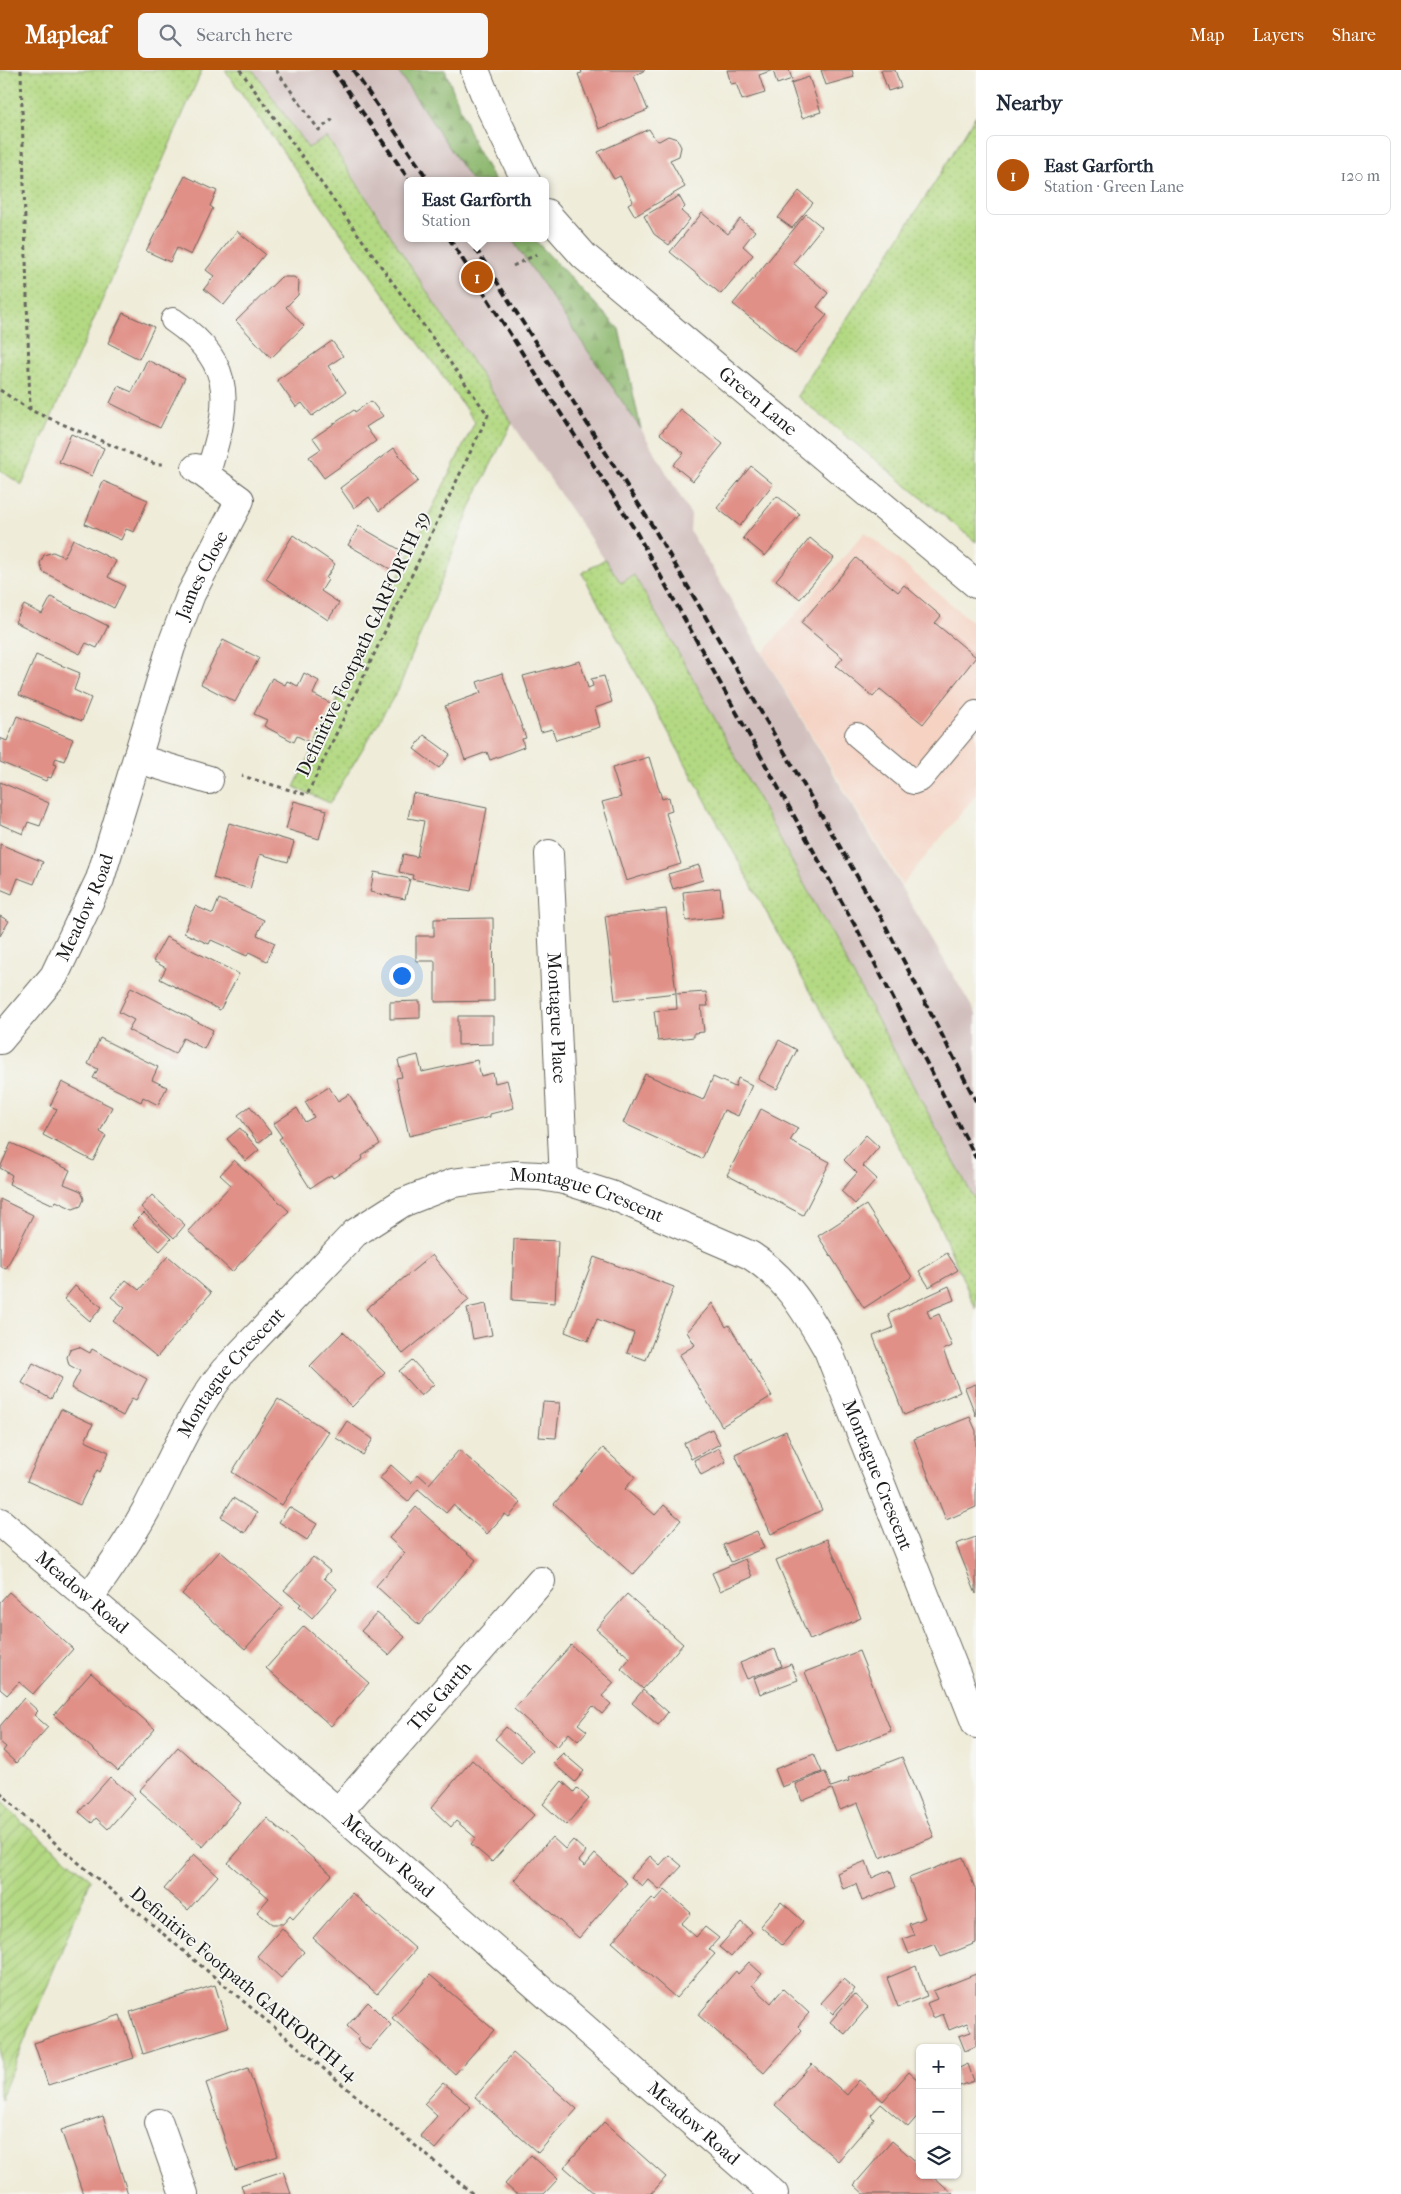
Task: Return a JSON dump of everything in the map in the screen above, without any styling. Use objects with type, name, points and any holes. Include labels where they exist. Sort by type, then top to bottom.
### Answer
[{"type":"street","points":[[475,70],[489,105],[524,177]]},
{"type":"street","name":"Green Lane","points":[[549,216],[584,256],[976,584]]},
{"type":"street","name":"James Close","points":[[153,704],[171,647],[191,594],[240,500],[201,472]]},
{"type":"street","name":"Meadow Road","points":[[0,1040],[54,976],[100,879],[138,759],[153,704]]},
{"type":"street","points":[[138,759],[209,780]]},
{"type":"street","name":"Montague Place","points":[[549,854],[564,1180]]},
{"type":"street","name":"Montague Crescent","points":[[88,1599],[118,1557],[146,1510],[182,1435],[208,1391],[224,1371],[355,1233],[402,1203],[453,1183],[516,1175],[540,1176],[564,1180],[611,1195],[750,1255],[770,1267],[786,1283],[828,1350],[976,1724]]},
{"type":"street","name":"Meadow Road","points":[[0,1522],[338,1812],[774,2194]]},
{"type":"street","name":"The Garth","points":[[338,1812],[541,1581]]},
{"type":"street","points":[[159,2124],[184,2194]]},
{"type":"lane","points":[[173,320],[195,334],[211,355],[222,378],[225,404],[221,430],[201,472]]},
{"type":"lane","points":[[857,735],[913,782],[921,779],[976,713]]},
{"type":"path","points":[[21,70],[30,410]]},
{"type":"path","points":[[276,70],[319,130],[333,119]]},
{"type":"path","name":"Definitive Footpath GARFORTH 39","points":[[209,780],[238,775],[307,795],[488,415],[242,71]]},
{"type":"path","points":[[0,390],[30,410],[155,464],[201,472]]},
{"type":"path","name":"Definitive Footpath GARFORTH 14","points":[[0,1792],[28,1820],[78,1863],[474,2194]]},
{"type":"shaded area","points":[[253,70],[397,70],[469,177],[404,177],[404,242],[514,242],[641,429],[691,515],[690,531],[976,1014],[976,1202],[696,684],[634,575],[621,584],[512,423],[328,137],[308,148]]},
{"type":"shaded area","points":[[865,532],[976,625],[976,795],[902,885],[763,653]]},
{"type":"green space","points":[[0,70],[202,70],[22,485],[0,470]]},
{"type":"green space","points":[[225,70],[253,70],[308,148],[327,137],[512,423],[475,496],[399,688],[330,803],[294,787],[475,422]]},
{"type":"green space","points":[[397,70],[445,70],[475,146],[493,177],[469,177]]},
{"type":"green space","points":[[976,115],[976,542],[797,396]]},
{"type":"green space","points":[[514,242],[537,242],[619,329],[641,429]]},
{"type":"green space","points":[[605,559],[621,583],[634,575],[696,684],[976,1202],[976,1309],[924,1190],[807,987],[582,573]]},
{"type":"green space","points":[[0,1800],[24,1824],[91,1879],[0,2100]]},
{"type":"building","points":[[581,70],[645,70],[634,76],[648,110],[599,129],[578,74],[582,73]]},
{"type":"building","points":[[727,70],[773,70],[759,75],[765,93],[742,100],[736,83],[731,84]]},
{"type":"building","points":[[773,70],[789,70],[792,79],[777,84]]},
{"type":"building","points":[[821,70],[852,70],[854,77],[826,85]]},
{"type":"building","points":[[881,70],[895,70],[901,87],[888,91]]},
{"type":"building","points":[[809,77],[821,112],[802,118],[791,83]]},
{"type":"building","points":[[649,129],[656,140],[659,141],[668,136],[677,139],[681,147],[679,156],[670,160],[685,187],[635,216],[628,204],[633,201],[620,176],[614,179],[598,152]]},
{"type":"building","points":[[185,176],[217,191],[210,206],[213,208],[191,255],[177,248],[170,262],[146,251]]},
{"type":"building","points":[[799,191],[813,203],[792,228],[778,218]]},
{"type":"building","points":[[679,196],[685,207],[681,211],[690,219],[669,245],[654,234],[644,216]]},
{"type":"building","points":[[702,213],[728,234],[740,219],[755,231],[743,246],[753,255],[721,294],[670,252]]},
{"type":"building","points":[[806,214],[822,227],[793,263],[828,293],[817,307],[827,315],[795,354],[733,304]]},
{"type":"building","points":[[237,231],[265,254],[224,305],[204,289],[214,276],[206,270]]},
{"type":"building","points":[[281,277],[294,277],[299,282],[298,295],[286,307],[304,326],[271,358],[236,321]]},
{"type":"building","points":[[123,313],[154,327],[139,359],[108,343]]},
{"type":"building","points":[[332,341],[343,356],[328,366],[346,392],[312,416],[302,403],[296,407],[277,380]]},
{"type":"building","points":[[147,360],[185,378],[160,428],[110,403],[118,386],[132,392]]},
{"type":"building","points":[[371,401],[383,416],[366,427],[376,441],[324,478],[309,457],[321,449],[313,438],[354,410],[355,412]]},
{"type":"building","points":[[680,409],[723,444],[693,481],[673,465],[684,453],[660,434]]},
{"type":"building","points":[[71,434],[104,448],[92,476],[59,462]]},
{"type":"building","points":[[394,448],[418,481],[379,511],[369,497],[354,508],[340,488]]},
{"type":"building","points":[[751,466],[773,484],[740,526],[717,508]]},
{"type":"building","points":[[103,481],[148,500],[134,532],[126,529],[121,540],[85,524]]},
{"type":"building","points":[[777,496],[800,514],[765,556],[743,538]]},
{"type":"building","points":[[359,526],[402,551],[392,570],[348,545]]},
{"type":"building","points":[[293,535],[335,564],[326,578],[328,580],[321,591],[339,603],[328,620],[266,579]]},
{"type":"building","points":[[810,538],[834,558],[800,599],[776,580]]},
{"type":"building","points":[[73,539],[116,561],[108,577],[125,586],[114,608],[43,572],[40,563],[44,555],[53,552],[64,557]]},
{"type":"building","points":[[856,558],[898,592],[904,585],[941,616],[935,623],[976,657],[923,724],[880,689],[873,697],[836,666],[843,658],[801,623]]},
{"type":"building","points":[[51,597],[108,626],[97,648],[86,643],[80,654],[15,622],[24,605],[42,614]]},
{"type":"building","points":[[223,640],[259,658],[235,702],[201,684]]},
{"type":"building","points":[[36,655],[80,673],[74,690],[91,698],[82,721],[19,695]]},
{"type":"building","points":[[580,661],[588,688],[593,686],[591,679],[604,676],[612,702],[595,708],[600,727],[556,740],[552,729],[541,732],[523,676]]},
{"type":"building","points":[[304,673],[319,681],[313,694],[332,704],[312,743],[297,736],[294,742],[264,726],[267,720],[254,714],[272,678],[285,685],[287,681],[298,686]]},
{"type":"building","points":[[502,673],[526,738],[522,739],[524,747],[490,760],[487,752],[465,760],[445,706],[481,693],[477,682]]},
{"type":"building","points":[[17,716],[73,739],[64,761],[56,758],[53,764],[56,765],[51,778],[48,777],[46,781],[0,762],[0,738],[7,741]]},
{"type":"building","points":[[424,735],[450,754],[439,768],[414,749]]},
{"type":"building","points":[[649,757],[662,799],[669,797],[672,811],[666,813],[681,864],[626,881],[602,802],[621,797],[612,768]]},
{"type":"building","points":[[0,782],[49,803],[40,826],[28,822],[23,834],[0,824]]},
{"type":"building","points":[[413,793],[487,808],[471,891],[412,879],[413,875],[399,872],[403,854],[417,857],[424,821],[408,818]]},
{"type":"building","points":[[294,801],[327,810],[319,839],[286,829]]},
{"type":"building","points":[[229,823],[294,842],[288,862],[260,854],[250,889],[213,878]]},
{"type":"building","points":[[0,844],[43,862],[34,884],[18,878],[12,894],[0,889]]},
{"type":"building","points":[[699,865],[703,880],[673,889],[668,874]]},
{"type":"building","points":[[374,872],[410,879],[405,899],[370,892]]},
{"type":"building","points":[[720,888],[723,917],[686,921],[683,892]]},
{"type":"building","points":[[219,899],[264,920],[257,935],[275,943],[267,961],[249,952],[247,956],[211,940],[209,944],[184,933],[195,906],[213,914]]},
{"type":"building","points":[[666,909],[676,993],[615,1000],[605,916]]},
{"type":"building","points":[[0,916],[9,921],[0,936]]},
{"type":"building","points":[[493,918],[494,1001],[435,1002],[435,961],[416,961],[416,936],[434,936],[434,919]]},
{"type":"building","points":[[166,937],[239,974],[220,1010],[160,979],[166,968],[153,961]]},
{"type":"building","points":[[131,987],[213,1030],[204,1049],[183,1038],[175,1054],[128,1030],[134,1020],[119,1012]]},
{"type":"building","points":[[706,992],[708,1006],[701,1006],[704,1032],[694,1033],[694,1037],[658,1041],[654,1011],[677,1009],[676,994]]},
{"type":"building","points":[[420,1001],[420,1018],[390,1019],[390,1002]]},
{"type":"building","points":[[458,1016],[493,1016],[493,1044],[458,1045]]},
{"type":"building","points":[[100,1038],[158,1067],[152,1080],[167,1087],[158,1105],[143,1097],[141,1102],[93,1078],[98,1069],[88,1064]]},
{"type":"building","points":[[779,1040],[797,1050],[777,1089],[758,1079]]},
{"type":"building","points":[[418,1055],[422,1072],[477,1060],[481,1076],[493,1073],[495,1083],[507,1080],[514,1108],[490,1114],[490,1117],[409,1136],[396,1078],[402,1077],[398,1060]]},
{"type":"building","points":[[645,1074],[703,1100],[713,1077],[735,1087],[738,1078],[752,1085],[738,1116],[724,1110],[702,1159],[623,1123]]},
{"type":"building","points":[[62,1082],[112,1107],[100,1132],[106,1136],[93,1161],[43,1135],[57,1109],[50,1106]]},
{"type":"building","points":[[329,1087],[338,1101],[349,1094],[380,1144],[362,1156],[363,1159],[333,1178],[331,1175],[310,1188],[279,1139],[282,1137],[273,1124],[297,1108],[305,1122],[314,1117],[305,1102]]},
{"type":"building","points":[[250,1106],[271,1133],[258,1143],[238,1115]]},
{"type":"building","points":[[761,1109],[798,1128],[790,1141],[830,1162],[803,1215],[727,1175]]},
{"type":"building","points":[[240,1128],[259,1150],[246,1161],[227,1139]]},
{"type":"building","points":[[866,1135],[879,1147],[863,1166],[877,1179],[855,1204],[841,1191],[857,1173],[844,1160]]},
{"type":"building","points":[[11,1143],[70,1170],[64,1184],[81,1191],[84,1199],[81,1206],[73,1209],[56,1201],[54,1205],[9,1184],[12,1175],[0,1168]]},
{"type":"building","points":[[234,1160],[289,1211],[232,1272],[188,1231],[231,1185],[220,1175]]},
{"type":"building","points":[[152,1195],[185,1225],[174,1238],[141,1207]]},
{"type":"building","points":[[0,1199],[33,1215],[6,1269],[0,1266]]},
{"type":"building","points":[[866,1205],[912,1277],[864,1308],[818,1236]]},
{"type":"building","points":[[144,1213],[171,1239],[160,1251],[132,1225]]},
{"type":"building","points":[[514,1239],[558,1241],[555,1303],[512,1300]]},
{"type":"building","points":[[947,1253],[958,1270],[929,1287],[919,1271]]},
{"type":"building","points":[[432,1255],[469,1300],[403,1354],[366,1309]]},
{"type":"building","points":[[168,1256],[211,1293],[157,1357],[113,1321],[125,1308],[111,1297],[126,1280],[139,1290]]},
{"type":"building","points":[[594,1257],[674,1287],[646,1360],[627,1353],[634,1333],[597,1319],[588,1341],[565,1332]]},
{"type":"building","points":[[75,1286],[102,1307],[90,1321],[64,1299]]},
{"type":"building","points":[[949,1286],[954,1300],[927,1311],[930,1318],[939,1314],[952,1346],[943,1350],[960,1392],[904,1415],[873,1336],[893,1328],[888,1314]]},
{"type":"building","points":[[712,1303],[726,1327],[729,1325],[772,1396],[722,1426],[679,1355],[695,1345],[687,1332]]},
{"type":"building","points":[[486,1304],[492,1335],[473,1339],[467,1308]]},
{"type":"building","points":[[343,1332],[385,1373],[352,1407],[310,1366]]},
{"type":"building","points":[[79,1347],[90,1353],[92,1349],[147,1379],[136,1400],[132,1398],[123,1416],[71,1388],[80,1371],[69,1365],[67,1357],[70,1350]]},
{"type":"building","points":[[412,1360],[434,1384],[421,1396],[399,1371]]},
{"type":"building","points":[[33,1363],[62,1378],[51,1399],[22,1383]]},
{"type":"building","points":[[976,1384],[976,1416],[965,1388]]},
{"type":"building","points":[[278,1399],[329,1432],[282,1505],[232,1472]]},
{"type":"building","points":[[543,1402],[560,1403],[556,1438],[539,1437]]},
{"type":"building","points":[[61,1409],[93,1424],[85,1441],[109,1452],[100,1472],[97,1470],[80,1505],[27,1481]]},
{"type":"building","points":[[970,1417],[976,1431],[976,1507],[946,1520],[914,1439]]},
{"type":"building","points":[[347,1421],[373,1439],[363,1455],[336,1438]]},
{"type":"building","points":[[712,1429],[720,1444],[691,1459],[684,1443]]},
{"type":"building","points":[[786,1431],[822,1510],[771,1534],[735,1454]]},
{"type":"building","points":[[603,1448],[635,1477],[625,1489],[655,1515],[664,1505],[681,1520],[633,1575],[554,1504]]},
{"type":"building","points":[[719,1448],[726,1462],[701,1475],[694,1460]]},
{"type":"building","points":[[459,1450],[521,1503],[509,1517],[505,1514],[487,1534],[453,1505],[446,1513],[418,1489],[408,1502],[380,1478],[391,1465],[411,1483],[418,1474],[429,1484]]},
{"type":"building","points":[[233,1498],[257,1513],[245,1533],[221,1517]]},
{"type":"building","points":[[289,1507],[317,1524],[307,1540],[279,1522]]},
{"type":"building","points":[[416,1507],[476,1560],[419,1625],[376,1586],[405,1553],[389,1538]]},
{"type":"building","points":[[757,1531],[764,1548],[731,1562],[723,1545]]},
{"type":"building","points":[[976,1537],[976,1594],[956,1544]]},
{"type":"building","points":[[827,1539],[861,1618],[810,1640],[776,1560]]},
{"type":"building","points":[[220,1551],[283,1606],[245,1649],[182,1594]]},
{"type":"building","points":[[313,1557],[330,1571],[324,1578],[337,1589],[312,1618],[299,1606],[301,1604],[284,1590]]},
{"type":"building","points":[[745,1559],[752,1577],[720,1591],[712,1573]]},
{"type":"building","points":[[9,1592],[73,1649],[33,1694],[19,1682],[7,1695],[0,1689],[0,1602]]},
{"type":"building","points":[[627,1594],[683,1644],[643,1689],[621,1669],[630,1658],[596,1629]]},
{"type":"building","points":[[377,1613],[405,1637],[389,1655],[361,1631]]},
{"type":"building","points":[[304,1626],[369,1683],[331,1726],[266,1668]]},
{"type":"building","points":[[571,1645],[614,1683],[602,1696],[611,1704],[602,1714],[593,1706],[578,1724],[587,1731],[578,1741],[569,1733],[557,1747],[514,1709]]},
{"type":"building","points":[[775,1649],[782,1666],[747,1679],[740,1663]]},
{"type":"building","points":[[859,1651],[891,1731],[837,1752],[805,1672]]},
{"type":"building","points":[[791,1664],[798,1680],[760,1694],[754,1678]]},
{"type":"building","points":[[91,1673],[155,1729],[118,1771],[54,1715]]},
{"type":"building","points":[[643,1690],[668,1712],[658,1725],[632,1703]]},
{"type":"building","points":[[24,1698],[38,1711],[34,1715],[48,1727],[16,1763],[3,1751],[6,1747],[0,1742],[0,1726]]},
{"type":"building","points":[[506,1727],[532,1750],[521,1762],[495,1739]]},
{"type":"building","points":[[178,1747],[241,1803],[203,1847],[139,1791]]},
{"type":"building","points":[[563,1753],[584,1771],[575,1782],[553,1763]]},
{"type":"building","points":[[814,1754],[822,1772],[782,1787],[775,1769]]},
{"type":"building","points":[[902,1757],[934,1837],[880,1858],[858,1803],[840,1810],[832,1789],[802,1801],[795,1784],[825,1772],[831,1787],[849,1781],[848,1778]]},
{"type":"building","points":[[472,1760],[534,1815],[492,1862],[471,1844],[476,1838],[456,1821],[451,1827],[431,1808]]},
{"type":"building","points":[[110,1777],[135,1798],[108,1829],[96,1818],[92,1823],[79,1812]]},
{"type":"building","points":[[562,1781],[574,1792],[577,1788],[589,1799],[566,1825],[543,1804]]},
{"type":"building","points":[[267,1818],[332,1875],[293,1919],[290,1916],[283,1924],[272,1924],[257,1912],[269,1898],[228,1863]]},
{"type":"building","points":[[552,1837],[565,1849],[573,1840],[586,1852],[579,1861],[585,1866],[595,1854],[627,1883],[579,1938],[514,1880]]},
{"type":"building","points":[[194,1854],[218,1876],[188,1910],[164,1889]]},
{"type":"building","points":[[669,1855],[682,1866],[660,1890],[648,1879],[642,1886],[631,1877],[650,1856],[660,1865]]},
{"type":"building","points":[[963,1857],[976,1891],[976,1943],[941,1957],[935,1944],[909,1954],[903,1939],[914,1935],[909,1924],[925,1918],[909,1878]]},
{"type":"building","points":[[866,1861],[872,1878],[890,1870],[896,1887],[862,1901],[856,1884],[843,1889],[837,1873]]},
{"type":"building","points":[[665,1890],[691,1913],[681,1924],[696,1937],[705,1927],[719,1938],[709,1949],[715,1954],[676,1998],[612,1942],[652,1898],[655,1901]]},
{"type":"building","points":[[352,1893],[416,1949],[377,1994],[313,1938]]},
{"type":"building","points":[[781,1902],[803,1921],[782,1945],[760,1926]]},
{"type":"building","points":[[741,1922],[752,1932],[731,1957],[719,1947]]},
{"type":"building","points":[[282,1928],[304,1952],[281,1978],[257,1956]]},
{"type":"building","points":[[749,1962],[762,1974],[752,1985],[771,2003],[783,1989],[809,2013],[798,2026],[802,2030],[764,2073],[698,2015],[736,1971],[738,1974]]},
{"type":"building","points":[[916,1966],[927,1996],[898,2007],[887,1978]]},
{"type":"building","points":[[976,1974],[976,2046],[965,2051],[959,2036],[971,2032],[967,2023],[949,2030],[943,2014],[933,2018],[927,2003],[937,1999],[933,1991]]},
{"type":"building","points":[[430,1975],[494,2030],[455,2074],[392,2018]]},
{"type":"building","points":[[843,1979],[855,1989],[833,2014],[821,2003]]},
{"type":"building","points":[[215,1985],[228,2027],[143,2054],[130,2012]]},
{"type":"building","points":[[854,1994],[868,2007],[845,2034],[830,2022]]},
{"type":"building","points":[[368,2002],[391,2025],[369,2050],[357,2040],[359,2037],[347,2026]]},
{"type":"building","points":[[120,2015],[134,2058],[48,2085],[34,2043]]},
{"type":"building","points":[[513,2053],[577,2109],[538,2153],[475,2097]]},
{"type":"building","points":[[812,2064],[847,2095],[859,2080],[883,2101],[909,2072],[916,2078],[916,2118],[908,2127],[881,2104],[871,2115],[874,2119],[838,2161],[775,2105]]},
{"type":"building","points":[[968,2064],[974,2081],[961,2086],[961,2067]]},
{"type":"building","points":[[248,2068],[278,2156],[235,2170],[206,2083]]},
{"type":"building","points":[[443,2083],[471,2107],[435,2149],[420,2136],[437,2116],[424,2104]]},
{"type":"building","points":[[103,2116],[128,2194],[83,2194],[61,2130]]},
{"type":"building","points":[[604,2122],[666,2177],[651,2194],[595,2194],[564,2167]]},
{"type":"building","points":[[892,2141],[916,2162],[916,2179],[936,2179],[953,2194],[864,2194],[854,2185]]},
{"type":"building","points":[[531,2155],[558,2179],[544,2194],[516,2194],[505,2184]]},
{"type":"building","points":[[283,2171],[291,2194],[244,2194],[241,2185]]},
{"type":"railway","points":[[333,70],[407,177]]},
{"type":"railway","points":[[353,70],[426,177]]},
{"type":"railway","points":[[452,242],[635,530],[858,931],[976,1158]]},
{"type":"railway","points":[[472,242],[653,527],[882,919],[976,1101]]},
{"type":"place","name":"East Garforth","points":[[477,277]]}]
